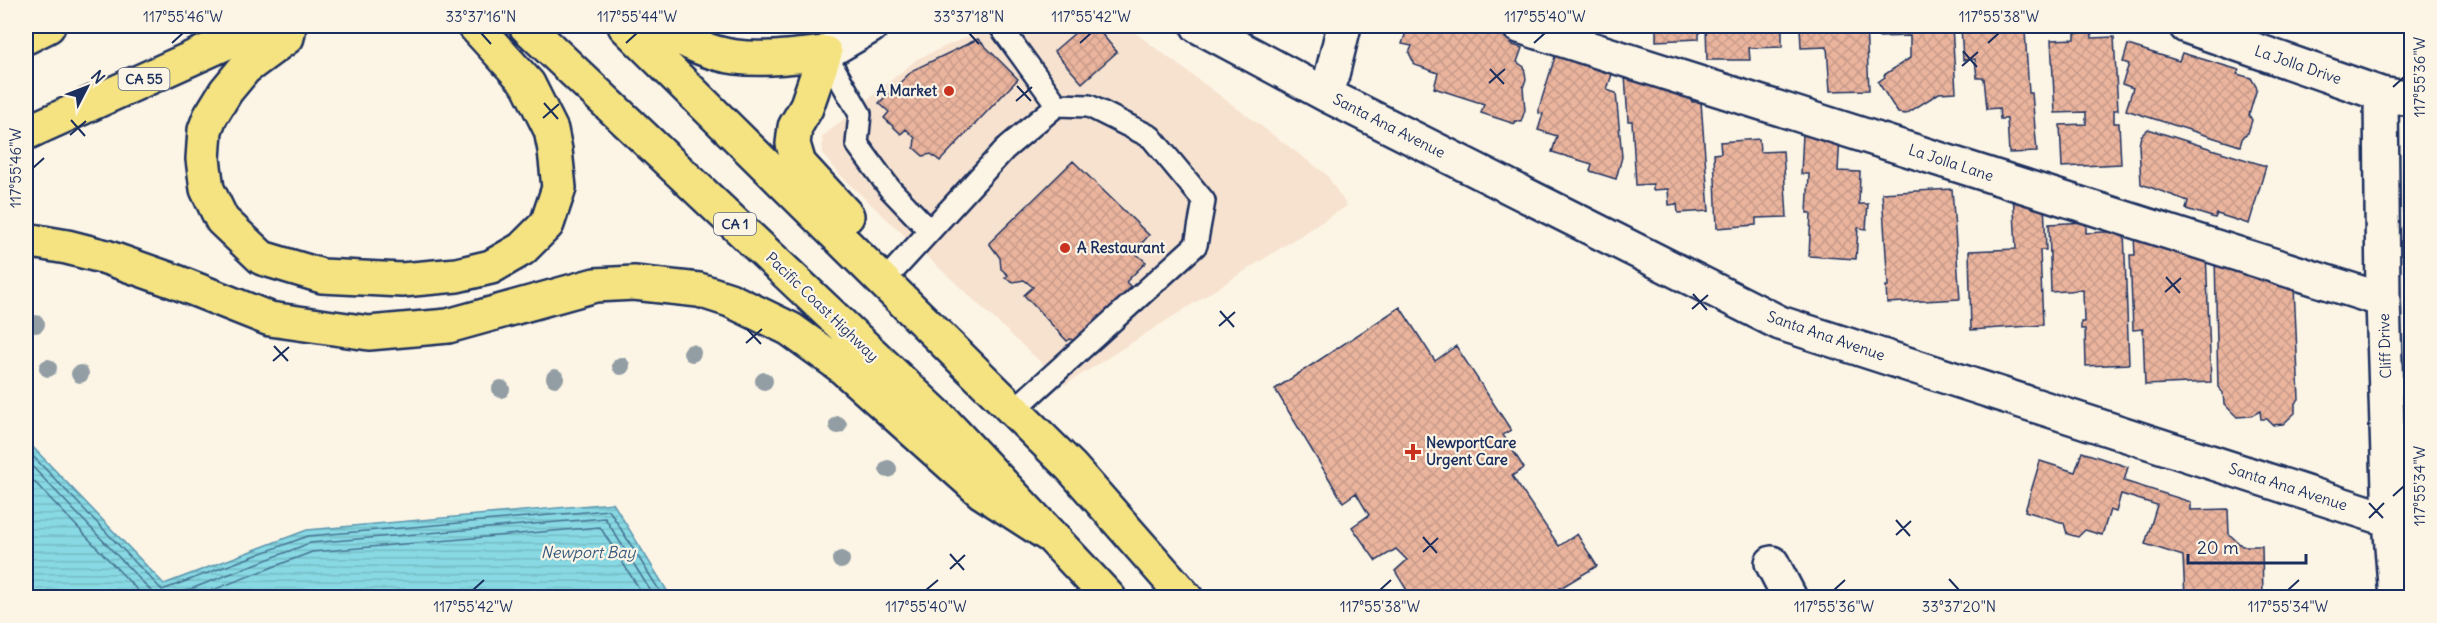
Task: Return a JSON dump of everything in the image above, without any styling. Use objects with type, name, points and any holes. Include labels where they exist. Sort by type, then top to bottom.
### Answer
[{"type":"main road","points":[[26,37],[48,26]]},
{"type":"main road","name":"CA 55","points":[[26,133],[263,26]]},
{"type":"main road","points":[[289,26],[287,37],[245,68],[226,91],[210,117],[206,130],[203,159],[207,189],[222,220],[262,258],[322,276],[402,280],[457,275],[490,267],[522,249],[547,224],[559,188],[551,130],[528,84],[475,26]]},
{"type":"main road","name":"Pacific Coast Highway","points":[[526,26],[944,422],[1109,597]]},
{"type":"main road","points":[[625,26],[1071,467],[1186,597]]},
{"type":"main road","points":[[661,26],[681,39],[716,54],[733,58],[770,59],[825,53],[806,108],[795,128],[794,144],[799,164],[896,268],[918,318]]},
{"type":"main road","points":[[26,240],[106,257],[174,280],[270,319],[369,333],[448,326],[595,285],[634,283],[699,290],[730,300],[790,329],[840,365],[982,492],[1055,539]]},
{"type":"street","points":[[825,53],[871,26]]},
{"type":"street","name":"Santa Ana Avenue","points":[[1198,26],[1327,95],[1780,323],[2390,520]]},
{"type":"street","points":[[1327,95],[1344,26]]},
{"type":"street","name":"La Jolla Lane","points":[[1519,26],[2384,300]]},
{"type":"street","name":"La Jolla Drive","points":[[2186,26],[2396,96]]},
{"type":"street","name":"Cliff Drive","points":[[2396,96],[2384,300],[2390,520],[2396,597]]},
{"type":"street","points":[[1772,564],[1791,597]]},
{"type":"lane","points":[[1000,26],[1057,105]]},
{"type":"lane","points":[[825,53],[860,114],[857,144],[890,189],[930,231]]},
{"type":"lane","points":[[896,268],[1005,149],[1057,105],[1089,106],[1151,137],[1204,201],[1196,245],[1014,410]]},
{"type":"shaded area","points":[[991,26],[1126,26],[1326,174],[1347,206],[1065,385],[846,181],[823,155],[822,137],[917,59]]},
{"type":"water","name":"Newport Bay","points":[[26,440],[164,584],[307,530],[613,503],[671,597],[26,597]]},
{"type":"building","points":[[1083,26],[1095,26],[1117,52],[1082,83],[1054,51]]},
{"type":"building","points":[[1408,26],[1493,26],[1514,32],[1510,44],[1522,48],[1517,62],[1524,67],[1526,79],[1523,88],[1525,110],[1521,122],[1515,121],[1515,124],[1481,113],[1484,104],[1434,88],[1438,73],[1415,65],[1409,53],[1412,46],[1402,44]]},
{"type":"building","points":[[1656,26],[1699,26],[1699,39],[1656,41]]},
{"type":"building","points":[[1706,26],[1782,26],[1782,47],[1749,48],[1750,60],[1707,60]]},
{"type":"building","points":[[1800,26],[1866,26],[1869,90],[1830,91],[1827,47],[1801,48]]},
{"type":"building","points":[[1878,26],[1952,26],[1956,92],[1939,93],[1906,114],[1898,113],[1878,82],[1885,77],[1884,75],[1910,58],[1910,36],[1878,37]]},
{"type":"building","points":[[1961,26],[2006,26],[2007,32],[2025,31],[2029,93],[2032,93],[2037,152],[2009,153],[2007,119],[2000,119],[1999,108],[1987,109],[1984,78],[1977,78],[1975,59],[1963,60]]},
{"type":"building","points":[[2091,32],[2092,38],[2114,37],[2118,110],[2114,110],[2114,123],[2119,123],[2121,164],[2062,167],[2060,125],[2086,124],[2086,112],[2055,113],[2051,40],[2075,39],[2075,33]]},
{"type":"building","name":"A Market","points":[[978,39],[1018,79],[940,161],[931,154],[923,156],[914,148],[915,138],[906,129],[901,134],[884,118],[889,112],[879,103],[913,70]]},
{"type":"building","points":[[2128,45],[2179,61],[2182,53],[2239,70],[2237,74],[2251,78],[2257,88],[2249,115],[2252,120],[2248,133],[2243,136],[2240,146],[2126,110],[2133,88],[2122,84],[2129,64],[2123,62]]},
{"type":"building","points":[[1558,47],[1613,71],[1607,90],[1616,93],[1622,157],[1616,179],[1590,171],[1592,164],[1552,152],[1557,136],[1538,130],[1543,114],[1539,113],[1539,108]]},
{"type":"building","points":[[1625,75],[1691,89],[1692,102],[1701,102],[1709,211],[1678,213],[1677,204],[1669,205],[1668,189],[1653,190],[1653,184],[1636,185],[1632,121],[1628,121]]},
{"type":"building","points":[[2148,129],[2266,166],[2249,224],[2217,214],[2215,218],[2186,209],[2188,201],[2141,184],[2139,145],[2141,136]]},
{"type":"building","points":[[1803,133],[1840,136],[1838,171],[1860,172],[1859,204],[1868,204],[1866,229],[1858,228],[1856,259],[1809,256],[1811,213],[1807,213],[1809,174],[1801,174]]},
{"type":"building","points":[[1759,139],[1760,152],[1783,151],[1787,217],[1756,218],[1756,225],[1717,228],[1714,154],[1721,153],[1720,142]]},
{"type":"building","name":"A Restaurant","points":[[1073,161],[1149,235],[1134,252],[1146,262],[1126,282],[1132,288],[1075,341],[1070,339],[1067,341],[1024,295],[1033,287],[1024,280],[1013,282],[1005,278],[1008,275],[1001,269],[1000,258],[989,243]]},
{"type":"building","points":[[1952,189],[1960,299],[1887,303],[1882,193]]},
{"type":"building","points":[[2013,191],[2044,201],[2046,250],[2040,250],[2043,325],[1971,330],[1969,251],[2016,249]]},
{"type":"building","points":[[2086,222],[2086,233],[2124,231],[2129,364],[2086,366],[2085,329],[2081,329],[2081,322],[2084,322],[2083,290],[2051,292],[2049,224]]},
{"type":"building","points":[[2134,236],[2206,251],[2211,382],[2145,385],[2143,329],[2133,330],[2130,255],[2135,255]]},
{"type":"building","points":[[2215,258],[2294,286],[2299,399],[2295,403],[2295,413],[2283,424],[2273,425],[2267,419],[2261,419],[2260,411],[2251,416],[2237,417],[2224,404],[2223,393],[2218,387]]},
{"type":"building","name":"NewportCare Urgent Care","points":[[1400,307],[1435,361],[1456,346],[1511,430],[1503,435],[1524,468],[1512,476],[1559,546],[1577,534],[1597,566],[1544,598],[1402,598],[1408,592],[1395,571],[1407,560],[1396,549],[1376,561],[1352,527],[1369,515],[1356,493],[1343,502],[1275,389]]},
{"type":"building","points":[[2082,452],[2128,467],[2124,481],[2191,502],[2191,510],[2228,509],[2229,534],[2242,546],[2262,546],[2263,598],[2185,598],[2183,556],[2145,544],[2157,505],[2121,494],[2116,512],[2110,510],[2102,535],[2085,530],[2078,537],[2067,534],[2064,523],[2025,511],[2040,461],[2075,472]]},
{"type":"place","name":"A Market","points":[[949,91]]},
{"type":"place","name":"A Restaurant","points":[[1065,248]]},
{"type":"place","name":"NewportCare Urgent Care","points":[[1413,452]]}]
